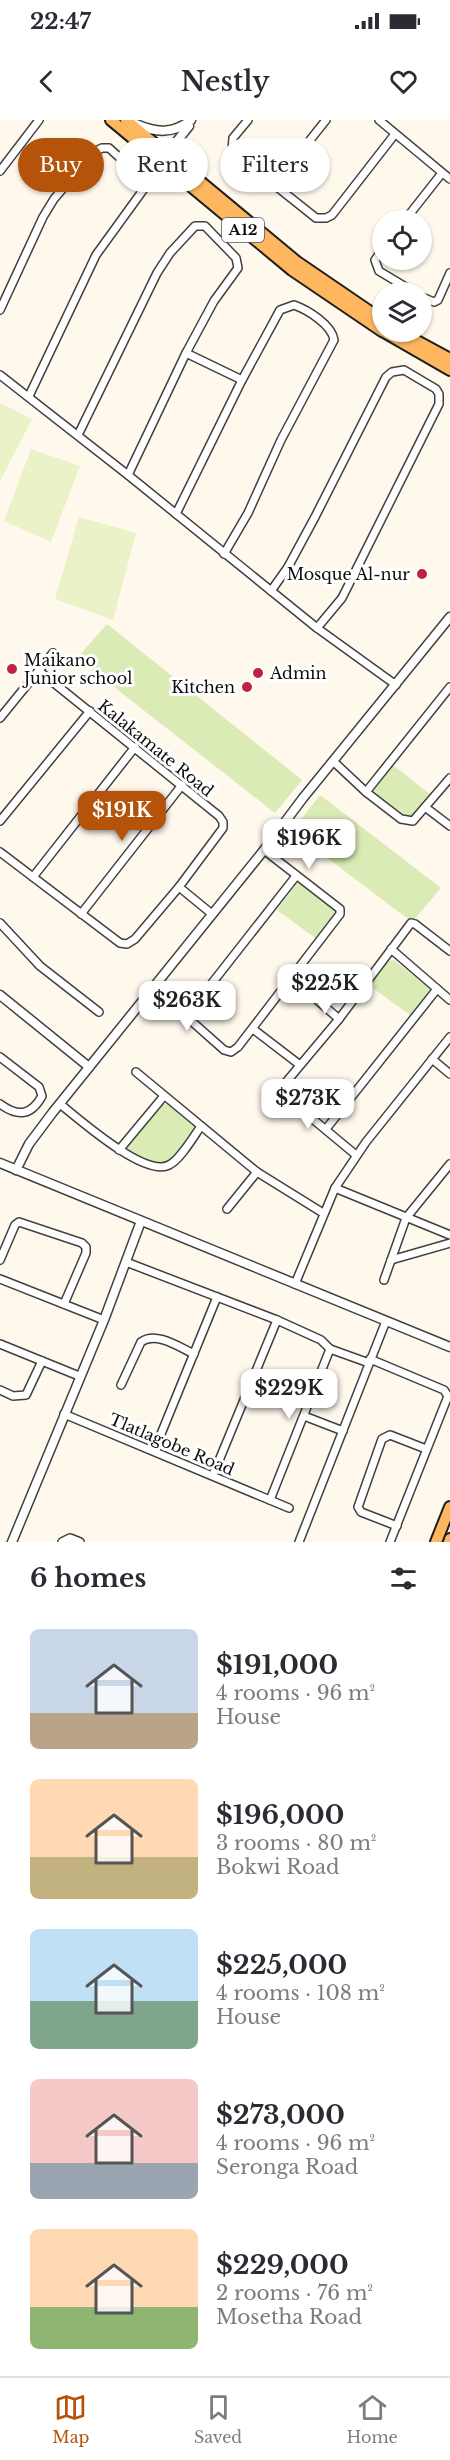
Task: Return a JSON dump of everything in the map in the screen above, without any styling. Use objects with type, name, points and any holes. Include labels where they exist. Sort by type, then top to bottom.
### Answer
[{"type":"main road","name":"A12","points":[[111,120],[292,270],[372,324]]},
{"type":"main road","name":"A12","points":[[127,120],[147,138]]},
{"type":"main road","name":"A12","points":[[208,189],[297,262],[372,313]]},
{"type":"main road","name":"A12","points":[[402,342],[450,370]]},
{"type":"main road","points":[[419,342],[450,359]]},
{"type":"main road","points":[[436,1542],[450,1508]]},
{"type":"street","points":[[0,171],[39,120]]},
{"type":"street","points":[[127,120],[150,130],[165,132],[182,127],[191,120]]},
{"type":"street","points":[[179,138],[191,120]]},
{"type":"street","points":[[233,138],[248,120]]},
{"type":"street","points":[[312,138],[326,120]]},
{"type":"street","points":[[379,120],[450,179]]},
{"type":"street","points":[[285,192],[316,218],[326,218],[332,215],[396,134]]},
{"type":"street","points":[[0,310],[54,199],[94,152],[102,148],[109,148],[144,181],[146,186],[96,255],[29,396]]},
{"type":"street","points":[[413,210],[442,173]]},
{"type":"street","points":[[78,435],[157,273],[170,253],[195,226],[205,226],[236,258],[238,268],[214,301],[186,353],[128,475]]},
{"type":"street","points":[[379,270],[397,282]]},
{"type":"street","points":[[432,301],[438,300],[450,273]]},
{"type":"street","points":[[176,514],[242,380],[280,310],[294,305],[302,308],[331,330],[334,340],[301,402],[248,513],[224,554]]},
{"type":"street","points":[[186,353],[242,380]]},
{"type":"street","points":[[271,591],[288,567],[315,517],[386,377],[392,372],[404,370],[436,389],[439,394],[439,404],[397,490],[342,598],[317,628]]},
{"type":"street","points":[[0,375],[317,628],[396,685]]},
{"type":"street","points":[[16,1170],[29,1144],[89,1067],[333,761],[448,623]]},
{"type":"street","points":[[0,718],[53,653]]},
{"type":"street","name":"Kalakamate Road","points":[[39,670],[182,785],[223,822],[223,828],[179,886]]},
{"type":"street","points":[[366,792],[450,687]]},
{"type":"street","points":[[0,821],[90,711]]},
{"type":"street","points":[[33,877],[135,747]]},
{"type":"street","points":[[333,761],[366,792],[401,819],[407,821],[412,821],[450,778]]},
{"type":"street","points":[[81,914],[182,785]]},
{"type":"street","points":[[425,807],[450,826]]},
{"type":"street","points":[[153,987],[227,1052],[238,1047],[253,1029],[338,919],[340,909],[264,850]]},
{"type":"street","points":[[0,852],[120,943],[127,944],[135,939],[179,886],[212,914]]},
{"type":"street","points":[[187,1015],[296,876]]},
{"type":"street","points":[[0,923],[40,966],[99,1012]]},
{"type":"street","points":[[356,1155],[285,1096],[282,1090],[412,923],[450,951]]},
{"type":"street","points":[[391,949],[450,1000]]},
{"type":"street","points":[[292,978],[339,1018]]},
{"type":"street","points":[[326,1129],[436,990]]},
{"type":"street","points":[[0,995],[89,1067]]},
{"type":"street","points":[[253,1029],[300,1065]]},
{"type":"street","points":[[295,1284],[334,1188],[356,1155],[450,1037]]},
{"type":"street","points":[[0,1057],[39,1087],[42,1095],[29,1112],[23,1114],[9,1110],[0,1104]]},
{"type":"street","points":[[432,1059],[450,1074]]},
{"type":"street","points":[[136,1072],[257,1172],[323,1213]]},
{"type":"street","points":[[119,1150],[164,1095]]},
{"type":"street","points":[[60,1104],[119,1150],[141,1162],[162,1167],[175,1162],[201,1126]]},
{"type":"street","points":[[0,1163],[450,1347]]},
{"type":"street","points":[[384,1280],[406,1218],[450,1164]]},
{"type":"street","points":[[228,1209],[257,1172]]},
{"type":"street","points":[[334,1188],[450,1234]]},
{"type":"street","points":[[12,1542],[104,1320],[141,1221]]},
{"type":"street","points":[[0,1260],[15,1225],[19,1222],[25,1222],[82,1243],[86,1247],[86,1253],[64,1304]]},
{"type":"street","points":[[391,1260],[450,1243]]},
{"type":"street","points":[[126,1262],[277,1320],[321,1340],[330,1349],[369,1361],[446,1391],[447,1398],[390,1542]]},
{"type":"street","points":[[0,1279],[104,1320]]},
{"type":"street","points":[[154,1451],[217,1297]]},
{"type":"street","points":[[213,1475],[277,1320]]},
{"type":"street","points":[[299,1542],[386,1321]]},
{"type":"street","points":[[121,1385],[141,1342],[146,1339],[157,1338],[194,1354]]},
{"type":"street","points":[[0,1344],[79,1377]]},
{"type":"street","points":[[270,1500],[330,1349]]},
{"type":"street","points":[[0,1390],[13,1396],[26,1395],[42,1362]]},
{"type":"street","name":"Tlatlagobe Road","points":[[64,1414],[288,1508]]},
{"type":"street","points":[[304,1416],[343,1431]]},
{"type":"street","points":[[396,1527],[362,1512],[358,1507],[382,1439],[390,1435],[426,1449]]},
{"type":"street","points":[[62,1542],[70,1538],[80,1542]]},
{"type":"green space","points":[[0,403],[32,419],[0,481]]},
{"type":"green space","points":[[31,449],[80,466],[51,542],[4,521]]},
{"type":"green space","points":[[79,517],[136,533],[113,620],[55,599]]},
{"type":"green space","points":[[107,624],[302,780],[275,813],[77,658]]},
{"type":"green space","points":[[393,765],[431,795],[414,819],[410,819],[373,791]]},
{"type":"green space","points":[[320,795],[441,888],[412,922],[292,831]]},
{"type":"green space","points":[[298,882],[336,911],[318,940],[277,910]]},
{"type":"green space","points":[[394,960],[431,990],[410,1015],[370,986],[389,961]]},
{"type":"green space","points":[[163,1103],[198,1127],[174,1156],[159,1163],[150,1162],[124,1148]]},
{"type":"place","name":"Mosque Al-nur","points":[[422,574]]},
{"type":"place","name":"Maikano Junior school","points":[[12,669]]},
{"type":"place","name":"Admin","points":[[258,673]]},
{"type":"place","name":"Kitchen","points":[[247,687]]}]
